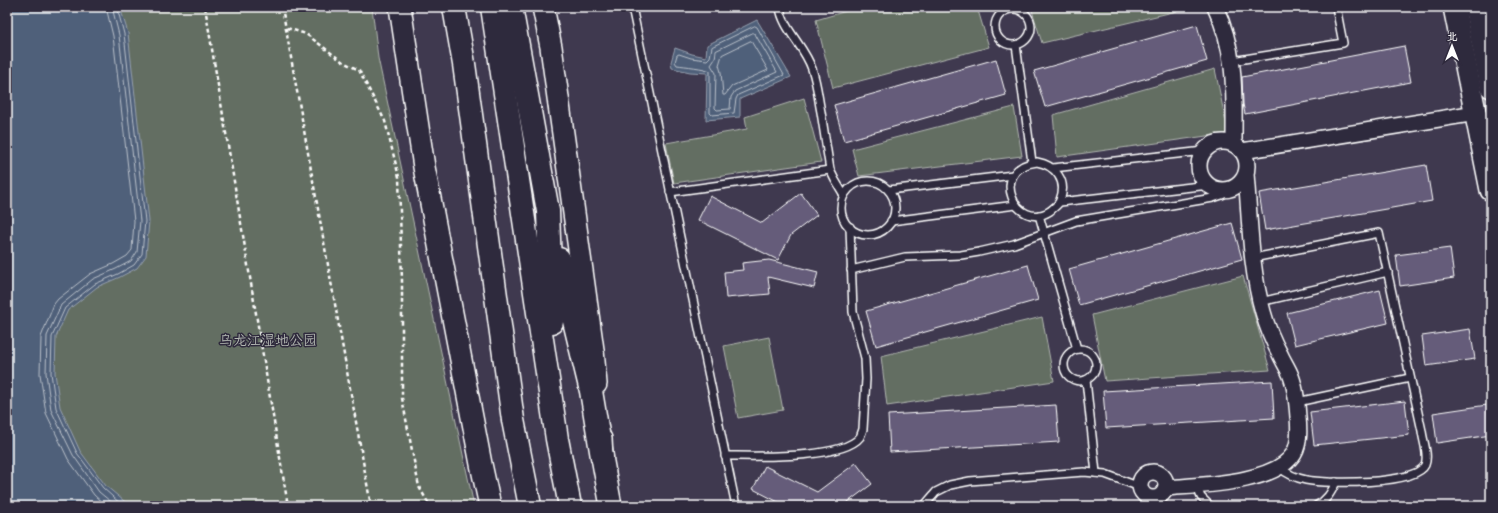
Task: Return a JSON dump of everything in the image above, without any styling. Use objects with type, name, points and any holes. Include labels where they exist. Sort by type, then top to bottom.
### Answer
[{"type":"highway","points":[[454,7],[464,64],[513,420],[530,506]]},
{"type":"highway","points":[[492,7],[557,439],[570,506]]},
{"type":"highway","points":[[511,7],[548,211],[591,391],[602,457]]},
{"type":"highway","points":[[548,211],[557,439]]},
{"type":"main road","points":[[400,7],[424,167],[480,464],[490,506]]},
{"type":"main road","points":[[543,7],[551,47],[593,350],[602,457],[612,506]]},
{"type":"main road","points":[[1454,7],[1491,190]]},
{"type":"main road","points":[[1475,7],[1491,87]]},
{"type":"street","points":[[1215,7],[1227,35],[1232,61],[1238,148]]},
{"type":"street","points":[[1238,148],[1476,114]]},
{"type":"street","points":[[1155,497],[1196,485],[1252,478],[1266,474],[1288,460],[1294,453],[1297,443],[1299,430],[1295,387],[1290,373],[1270,334],[1260,302],[1253,258],[1246,158],[1238,148],[1229,142],[1221,142],[1213,143],[1204,150],[1199,162],[1201,177],[1209,185],[1221,190],[1229,190],[1236,186],[1242,181],[1246,174]]},
{"type":"lane","points":[[632,7],[736,506]]},
{"type":"lane","points":[[780,7],[780,15],[784,23],[805,53],[812,68],[816,83],[830,170],[844,195]]},
{"type":"lane","points":[[1232,61],[1343,43],[1336,7]]},
{"type":"lane","points":[[1011,8],[1023,13],[1030,22],[1031,28],[1030,34],[1026,39],[1022,43],[1016,45],[1005,44],[996,36],[995,30],[997,18],[1011,8]]},
{"type":"lane","points":[[1016,45],[1032,162]]},
{"type":"lane","points":[[1053,168],[1204,150]]},
{"type":"lane","points":[[1060,202],[1062,183],[1059,175],[1053,168],[1046,164],[1032,162],[1021,167],[1013,175],[1010,181],[1009,189],[1011,198],[1022,211],[1030,214],[1048,212],[1060,202],[1209,185]]},
{"type":"lane","points":[[670,192],[830,170]]},
{"type":"lane","points":[[890,190],[1013,175]]},
{"type":"lane","points":[[866,181],[875,182],[890,190],[895,208],[894,216],[883,230],[875,234],[862,233],[850,227],[844,220],[841,212],[841,203],[844,195],[857,183],[866,181]]},
{"type":"lane","points":[[851,270],[905,256],[961,255],[979,252],[1014,244],[1076,221],[1213,198],[1222,195],[1229,190]]},
{"type":"lane","points":[[891,221],[1016,205]]},
{"type":"lane","points":[[1039,214],[1077,349]]},
{"type":"lane","points":[[725,456],[782,457],[816,454],[845,446],[860,436],[863,429],[866,379],[865,358],[853,312],[850,227]]},
{"type":"lane","points":[[1253,258],[1379,233],[1426,457],[1425,464],[1421,470],[1404,476],[1362,482],[1307,480],[1294,476],[1279,467]]},
{"type":"lane","points":[[1260,302],[1388,272]]},
{"type":"lane","points":[[1077,349],[1087,350],[1095,358],[1096,363],[1094,373],[1086,380],[1081,381],[1071,378],[1064,370],[1065,359],[1068,354],[1077,349]]},
{"type":"lane","points":[[1297,402],[1410,378]]},
{"type":"lane","points":[[1086,380],[1096,473]]},
{"type":"lane","points":[[924,506],[936,492],[950,485],[970,481],[1070,473],[1105,474],[1155,497]]},
{"type":"lane","points":[[1316,506],[1331,495],[1336,482]]},
{"type":"lane","points":[[1196,485],[1201,497],[1210,506]]},
{"type":"path","points":[[205,7],[288,506]]},
{"type":"path","points":[[282,7],[287,28],[371,506]]},
{"type":"path","points":[[287,28],[306,34],[343,62],[359,70],[385,121],[399,178],[402,398],[419,486],[430,506]]},
{"type":"green space","name":"乌龙江湿地公园","points":[[108,7],[372,7],[378,58],[474,506],[89,506],[58,436],[46,323]]},
{"type":"green space","points":[[860,7],[977,7],[989,47],[833,88],[816,20]]},
{"type":"green space","points":[[1031,7],[1189,7],[1190,8],[1042,43]]},
{"type":"green space","points":[[1215,69],[1228,133],[1057,157],[1053,115]]},
{"type":"green space","points":[[804,98],[821,162],[674,183],[666,143],[747,129],[745,117]]},
{"type":"green space","points":[[1014,107],[1022,156],[859,176],[852,149]]},
{"type":"green space","points":[[1243,276],[1270,370],[1105,381],[1092,315]]},
{"type":"green space","points":[[1042,317],[1054,381],[887,406],[881,356]]},
{"type":"green space","points":[[769,337],[783,410],[738,418],[724,346]]},
{"type":"water","points":[[7,7],[120,7],[128,33],[149,221],[146,256],[137,268],[97,287],[68,310],[56,337],[55,373],[60,407],[80,451],[106,486],[130,506],[7,506]]},
{"type":"water","points":[[757,20],[791,77],[740,99],[740,117],[706,120],[707,73],[690,72],[672,68],[671,62],[675,48],[706,57],[707,45]]},
{"type":"building","points":[[1197,25],[1207,61],[1045,107],[1034,71]]},
{"type":"building","points":[[1404,46],[1411,82],[1245,114],[1242,77]]},
{"type":"building","points":[[996,59],[1006,95],[844,141],[834,105]]},
{"type":"building","points":[[1426,165],[1432,201],[1265,230],[1259,193]]},
{"type":"building","points":[[801,193],[817,215],[791,235],[778,260],[698,220],[710,196],[762,223]]},
{"type":"building","points":[[1232,223],[1242,259],[1079,305],[1069,269]]},
{"type":"building","points":[[1450,248],[1454,278],[1400,286],[1396,255]]},
{"type":"building","points":[[769,260],[818,272],[814,288],[768,277],[770,294],[726,298],[724,272],[743,270],[742,263]]},
{"type":"building","points":[[1028,265],[1038,300],[876,346],[866,311]]},
{"type":"building","points":[[1380,290],[1388,323],[1295,345],[1287,313]]},
{"type":"building","points":[[1470,329],[1475,359],[1426,366],[1422,336]]},
{"type":"building","points":[[1272,381],[1274,418],[1106,428],[1103,391]]},
{"type":"building","points":[[1405,401],[1409,435],[1314,445],[1310,412]]},
{"type":"building","points":[[1056,405],[1059,442],[890,452],[888,415]]},
{"type":"building","points":[[1487,405],[1491,435],[1437,443],[1433,413]]},
{"type":"building","points":[[856,463],[872,484],[844,505],[845,506],[786,506],[753,489],[765,466],[817,492]]}]
